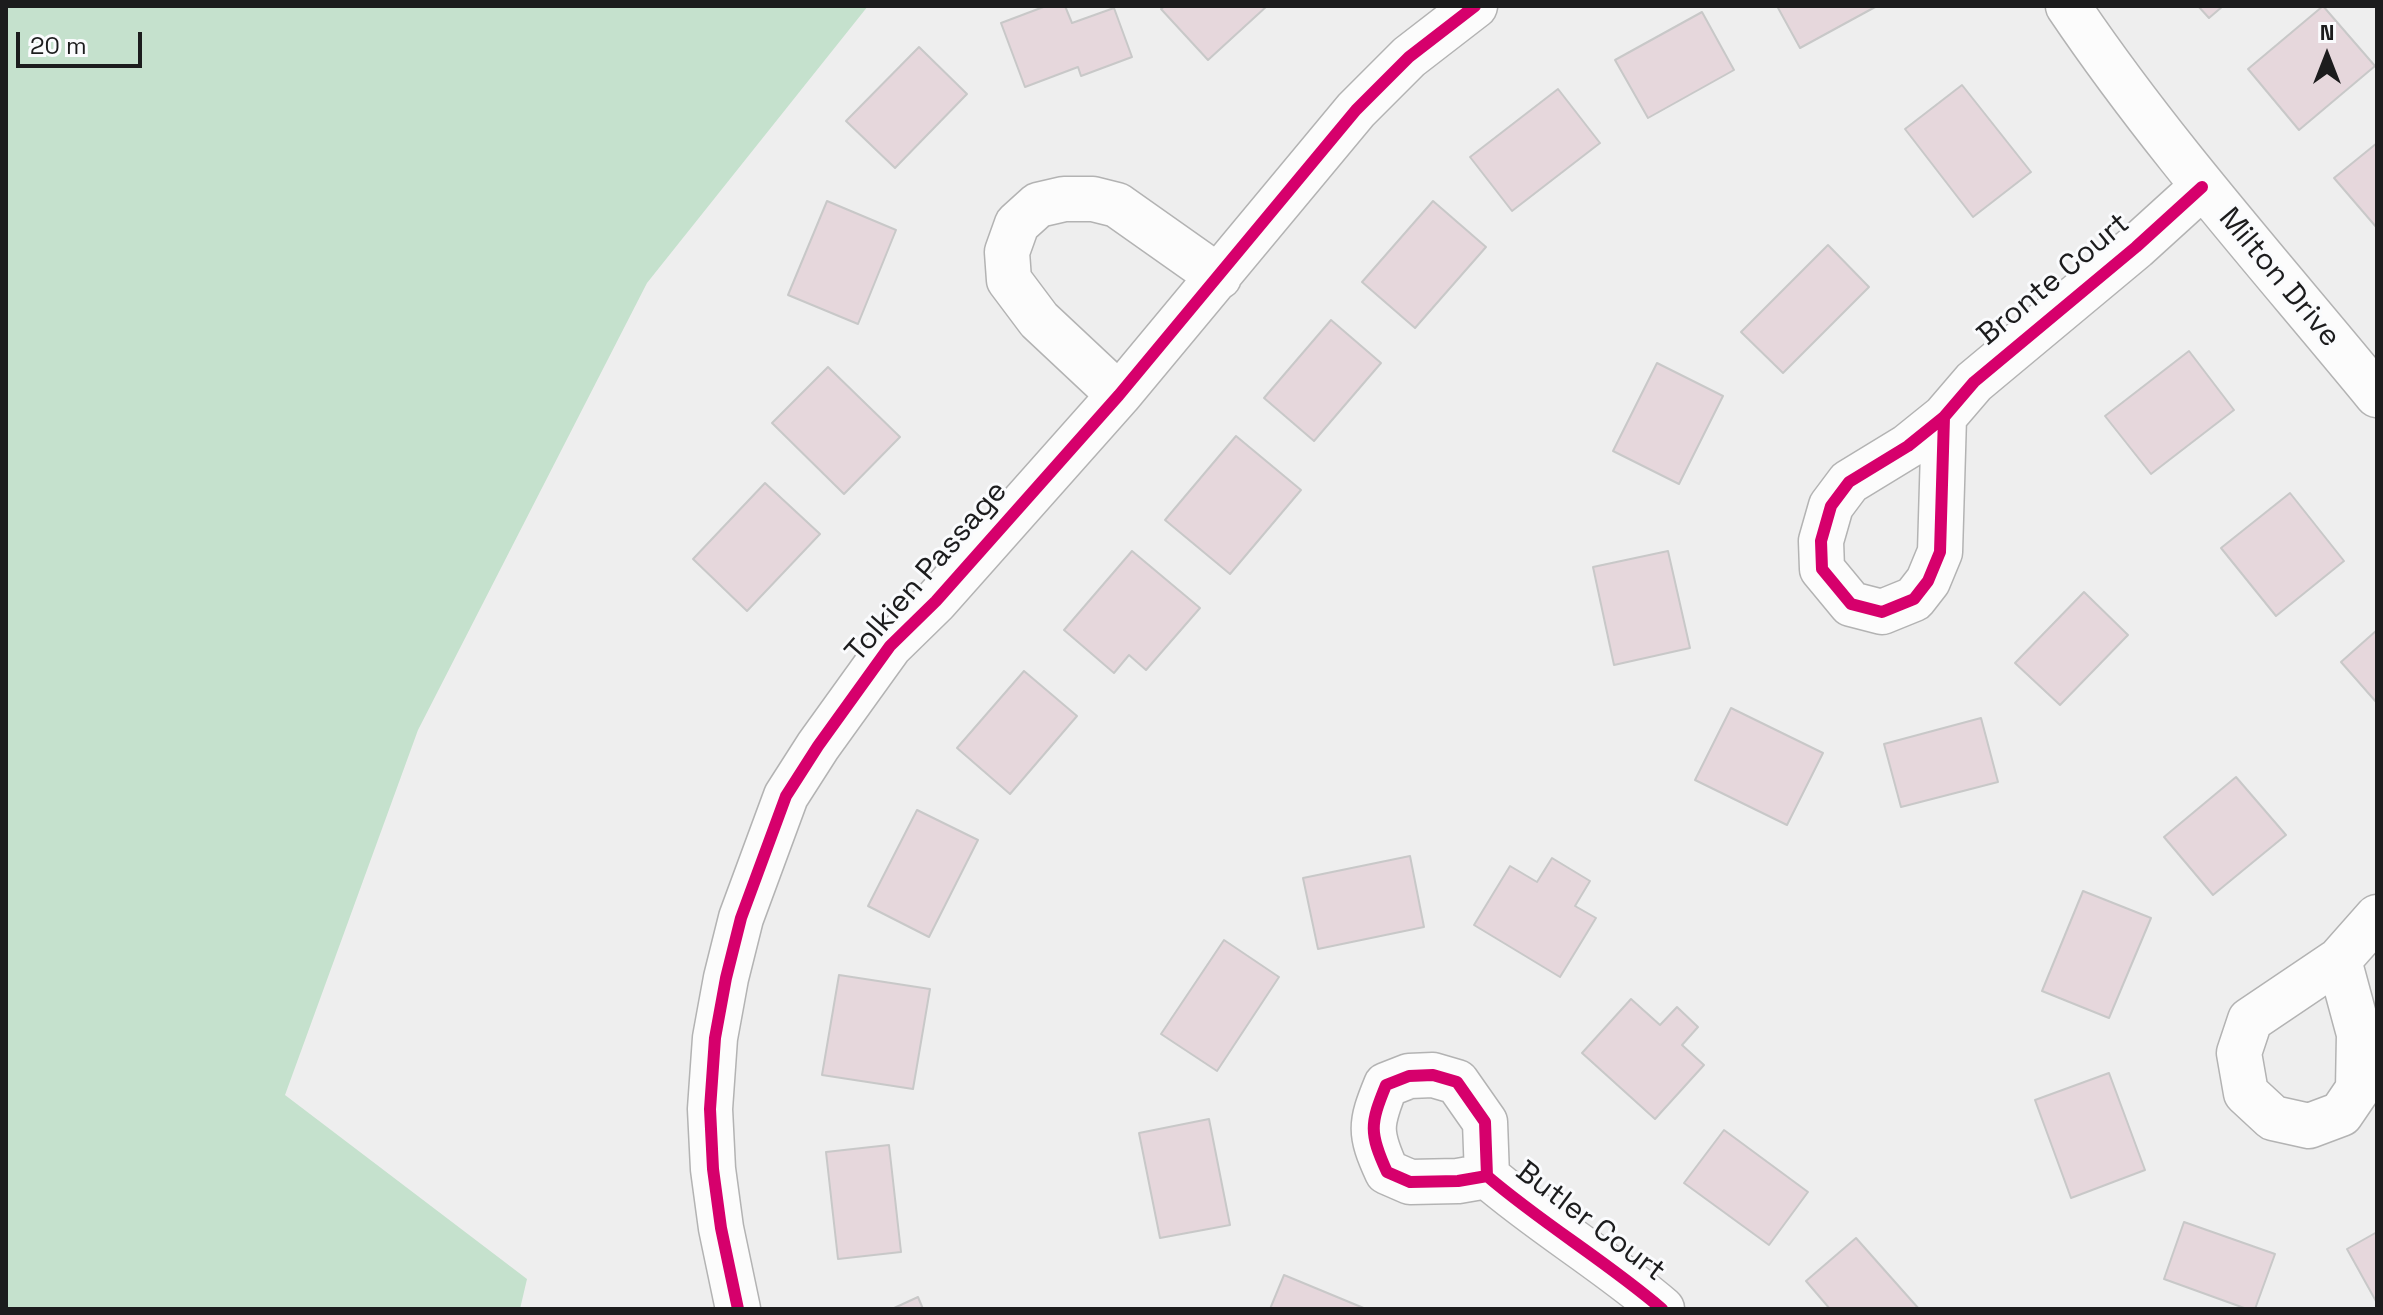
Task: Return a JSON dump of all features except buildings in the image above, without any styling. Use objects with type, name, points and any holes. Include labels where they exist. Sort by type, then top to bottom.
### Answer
[{"type":"street","name":"Tolkien Passage","points":[[738,1309],[721,1228],[713,1169],[710,1109],[715,1038],[741,918],[786,796],[890,646],[936,601],[1119,395],[1356,110],[1409,57],[1475,6]]},
{"type":"street","name":"Milton Drive","points":[[2068,6],[2110,69],[2202,187],[2377,395]]},
{"type":"street","name":"Bronte Court","points":[[1944,417],[1974,382],[2136,247],[2202,187]]},
{"type":"street","points":[[1119,395],[1039,320],[1009,280],[1007,252],[1017,224],[1038,205],[1064,199],[1093,199],[1117,205],[1219,277]]},
{"type":"street","points":[[2339,960],[2377,917]]},
{"type":"street","name":"Butler Court","points":[[1487,1176],[1549,1226],[1628,1279],[1662,1309]]},
{"type":"green space","points":[[6,6],[868,6],[647,283],[418,730],[285,1095],[527,1279],[520,1309],[6,1309]]},
{"type":"cycle path","points":[[738,1309],[721,1228],[713,1169],[710,1109],[715,1038],[741,918],[786,796],[890,646],[936,601],[1119,395],[1356,110],[1409,57],[1475,6]]},
{"type":"cycle path","points":[[1944,417],[1940,552],[1928,581],[1914,599],[1882,612],[1851,604],[1822,569],[1821,541],[1831,506],[1849,482],[1908,446],[1944,417],[1974,382],[2136,247],[2202,187]]},
{"type":"cycle path","points":[[1487,1176],[1458,1181],[1410,1182],[1387,1172],[1377,1147],[1374,1128],[1386,1085],[1409,1076],[1433,1075],[1457,1082],[1485,1122],[1487,1176],[1662,1309]]}]
